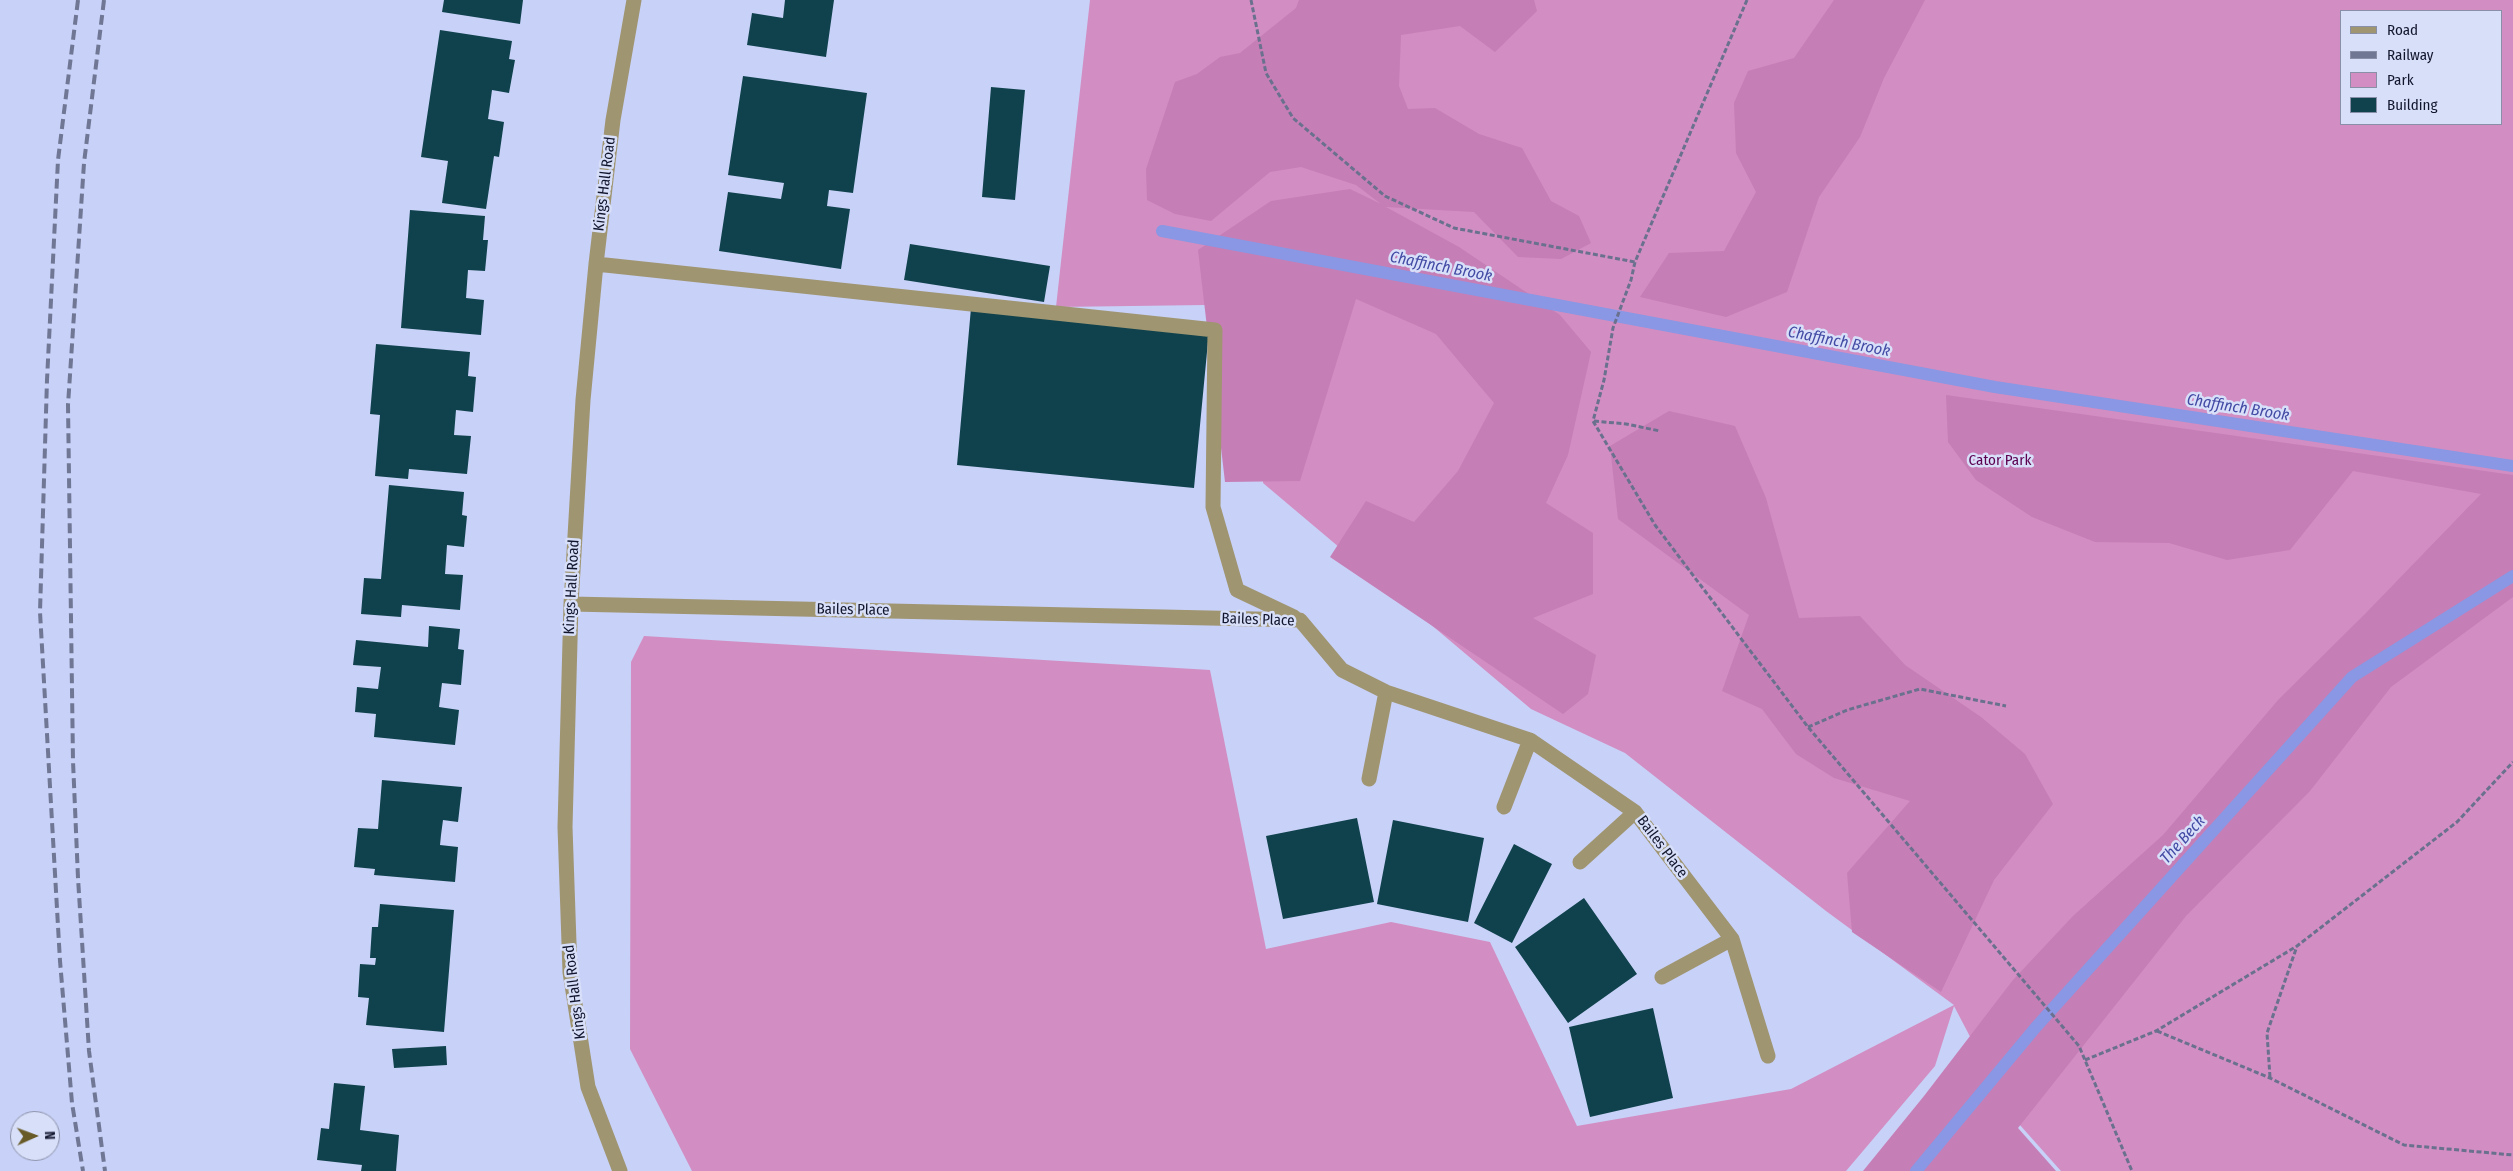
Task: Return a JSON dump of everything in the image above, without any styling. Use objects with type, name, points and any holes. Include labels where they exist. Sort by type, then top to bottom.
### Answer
[{"type":"street","name":"Kings Hall Road","points":[[620,1171],[588,1087],[570,972],[565,827],[570,604],[583,400],[596,264],[613,120],[634,0]]},
{"type":"street","points":[[596,264],[1215,330],[1213,507],[1236,590],[1300,620]]},
{"type":"street","name":"Bailes Place","points":[[570,604],[1300,620],[1342,670],[1386,692],[1530,740],[1635,812],[1732,939],[1768,1056]]},
{"type":"street","points":[[1369,779],[1386,692]]},
{"type":"street","points":[[1504,807],[1530,740]]},
{"type":"street","points":[[1580,862],[1635,812]]},
{"type":"street","points":[[1662,977],[1732,939]]},
{"type":"path","points":[[1251,0],[1266,73],[1292,118],[1385,196],[1454,228],[1635,262]]},
{"type":"path","points":[[1747,0],[1635,262],[1631,280],[1613,328],[1604,380],[1593,421],[1655,525],[1808,727],[2079,1046],[2132,1171]]},
{"type":"path","points":[[1593,421],[1626,424],[1660,431]]},
{"type":"path","points":[[1808,727],[1847,710],[1920,689],[2006,706]]},
{"type":"path","points":[[2085,1060],[2156,1031],[2297,946],[2457,822],[2513,762]]},
{"type":"path","points":[[2270,1078],[2267,1033],[2297,946]]},
{"type":"path","points":[[2156,1031],[2270,1078],[2404,1145],[2513,1156]]},
{"type":"green space","name":"Cator Park","points":[[1090,0],[2513,0],[2513,1171],[2061,1171],[2011,1115],[1954,1006],[1935,1066],[1846,1171],[692,1171],[630,1049],[631,662],[644,636],[1210,670],[1266,949],[1391,922],[1490,942],[1577,1126],[1791,1089],[1954,1005],[1826,911],[1625,753],[1531,709],[1263,483],[1280,304],[1056,307]]},
{"type":"green space","points":[[1299,0],[1534,0],[1537,11],[1495,52],[1460,26],[1401,35],[1399,86],[1408,109],[1435,108],[1479,134],[1522,148],[1551,201],[1579,216],[1591,243],[1561,259],[1518,257],[1474,212],[1386,207],[1459,247],[1560,315],[1591,352],[1568,455],[1546,503],[1593,533],[1593,594],[1533,618],[1596,655],[1588,694],[1563,714],[1330,557],[1366,501],[1414,522],[1458,471],[1494,403],[1436,334],[1356,299],[1300,481],[1225,482],[1198,250],[1271,201],[1350,189],[1381,204],[1356,185],[1301,167],[1270,172],[1211,221],[1175,214],[1147,200],[1146,169],[1175,82],[1197,74],[1220,57],[1240,53],[1296,8]]},
{"type":"green space","points":[[1834,0],[1925,0],[1884,78],[1860,137],[1819,197],[1787,292],[1726,317],[1640,297],[1669,253],[1724,251],[1756,192],[1736,153],[1734,103],[1748,71],[1794,58]]},
{"type":"green space","points":[[1946,395],[2513,475],[2513,597],[2391,687],[2310,791],[2186,916],[2018,1128],[2056,1171],[1863,1171],[1924,1096],[2013,980],[2073,916],[2163,835],[2279,699],[2365,614],[2481,494],[2353,471],[2290,550],[2227,560],[2169,543],[2095,542],[2032,517],[1976,480],[1948,442]]},
{"type":"green space","points":[[1669,411],[1735,426],[1766,498],[1799,618],[1860,616],[1905,665],[1981,717],[2025,754],[2053,804],[1994,880],[1941,992],[1852,932],[1847,873],[1910,801],[1834,778],[1796,754],[1762,709],[1722,691],[1749,615],[1618,519],[1610,446]]},
{"type":"building","points":[[444,0],[523,0],[520,24],[442,12]]},
{"type":"building","points":[[785,0],[834,0],[826,57],[747,45],[752,13],[783,18]]},
{"type":"building","points":[[440,30],[512,41],[509,59],[515,60],[509,93],[492,90],[488,119],[504,122],[499,157],[494,156],[486,209],[442,203],[448,161],[421,157]]},
{"type":"building","points":[[743,76],[867,93],[853,193],[829,190],[827,206],[850,209],[841,269],[719,251],[728,192],[781,199],[784,183],[728,175]]},
{"type":"building","points":[[991,87],[1025,90],[1015,200],[982,197]]},
{"type":"building","points":[[410,210],[485,216],[483,240],[488,240],[485,271],[468,270],[466,298],[484,300],[481,335],[401,328]]},
{"type":"building","points":[[910,244],[1050,266],[1044,302],[904,280]]},
{"type":"building","points":[[971,308],[1209,331],[1194,488],[957,465]]},
{"type":"building","points":[[376,344],[470,352],[468,376],[476,377],[473,412],[456,410],[454,435],[471,436],[467,474],[409,469],[408,479],[375,476],[380,415],[370,414]]},
{"type":"building","points":[[389,485],[464,492],[462,515],[467,516],[464,547],[447,545],[445,574],[463,575],[460,610],[402,605],[401,617],[361,614],[364,578],[381,579]]},
{"type":"building","points":[[429,626],[460,629],[458,649],[464,650],[461,685],[442,683],[439,707],[459,710],[455,745],[374,737],[376,714],[355,712],[357,687],[378,689],[381,667],[353,665],[356,640],[428,647]]},
{"type":"building","points":[[382,780],[462,787],[458,822],[443,820],[440,845],[458,847],[455,882],[374,875],[375,869],[354,867],[358,828],[378,829]]},
{"type":"building","points":[[1357,818],[1374,902],[1283,919],[1266,836]]},
{"type":"building","points":[[1393,820],[1484,838],[1468,922],[1377,904]]},
{"type":"building","points":[[1514,844],[1552,864],[1512,943],[1474,923]]},
{"type":"building","points":[[1584,898],[1637,974],[1568,1023],[1515,947]]},
{"type":"building","points":[[380,904],[454,910],[444,1032],[366,1025],[369,998],[358,997],[360,964],[375,965],[376,958],[370,958],[372,927],[378,927]]},
{"type":"building","points":[[1653,1008],[1673,1098],[1590,1117],[1569,1027]]},
{"type":"building","points":[[446,1046],[447,1065],[394,1068],[392,1049]]},
{"type":"building","points":[[334,1083],[365,1086],[360,1130],[399,1135],[396,1171],[361,1171],[362,1165],[317,1160],[321,1128],[329,1129]]},
{"type":"waterway","name":"Chaffinch Brook","points":[[1162,231],[1995,387],[2513,466]]},
{"type":"waterway","name":"The Beck","points":[[1916,1171],[2036,1027],[2352,677],[2513,576]]},
{"type":"railway","points":[[78,0],[58,160],[47,380],[40,612],[60,961],[72,1103],[83,1171]]},
{"type":"railway","points":[[104,0],[84,163],[68,405],[73,761],[78,878],[89,1051],[105,1171]]}]
